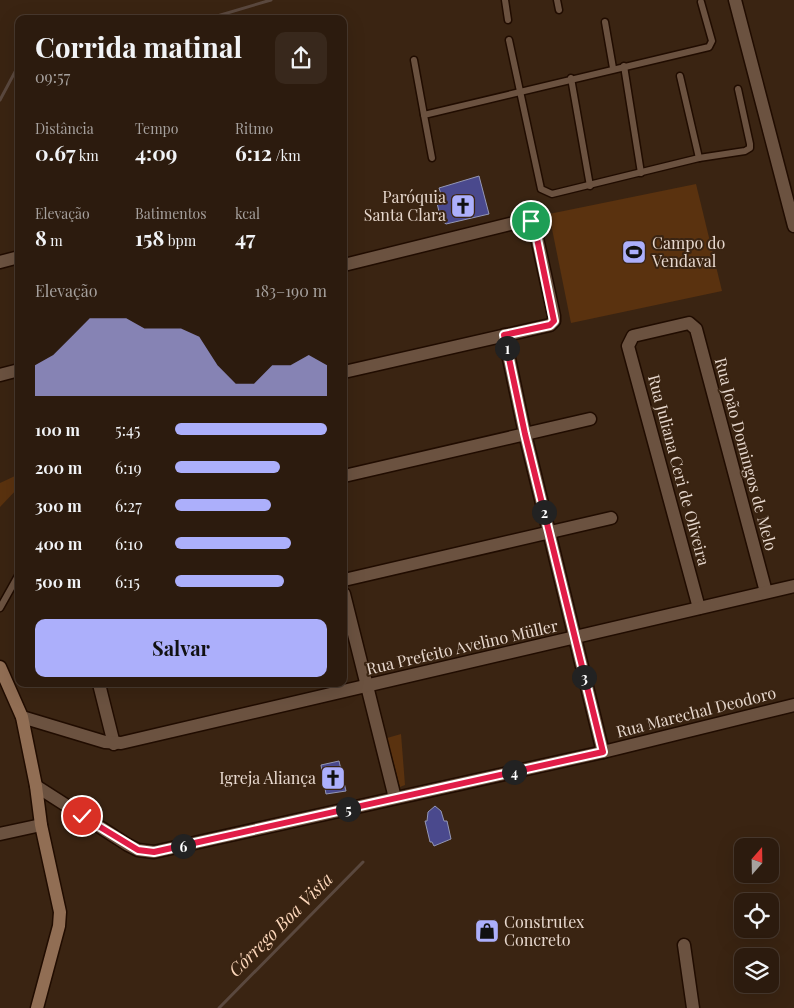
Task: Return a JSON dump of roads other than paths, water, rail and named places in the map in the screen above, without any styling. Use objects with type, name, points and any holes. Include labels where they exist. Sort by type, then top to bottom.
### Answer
[{"type":"main road","points":[[0,667],[22,716],[36,786],[41,826],[60,912],[59,926],[37,1008]]},
{"type":"street","points":[[735,0],[794,226]]},
{"type":"street","points":[[347,264],[526,220],[531,221],[534,224],[554,321],[550,325],[347,371]]},
{"type":"street","points":[[0,262],[15,258]]},
{"type":"street","name":"Rua João Domingos de Melo","points":[[630,342],[633,336],[689,323],[696,329],[766,592]]},
{"type":"street","points":[[504,335],[525,434],[603,752]]},
{"type":"street","name":"Rua Juliana Ceri de Oliveira","points":[[630,342],[628,346],[699,608]]},
{"type":"street","points":[[0,375],[15,371]]},
{"type":"street","points":[[347,475],[590,419]]},
{"type":"street","points":[[347,579],[611,518]]},
{"type":"street","name":"Rua Prefeito Avelino Müller","points":[[22,716],[114,744],[794,586]]},
{"type":"street","points":[[347,606],[395,798]]},
{"type":"street","points":[[100,687],[114,744]]},
{"type":"street","name":"Rua Marechal Deodoro","points":[[36,786],[128,845],[138,850],[154,852],[603,752],[794,705]]},
{"type":"street","points":[[0,834],[41,826]]},
{"type":"street","points":[[684,945],[693,1008]]},
{"type":"lane","points":[[505,0],[508,20]]},
{"type":"lane","points":[[557,0],[560,10]]},
{"type":"lane","points":[[424,115],[571,78],[708,47],[712,41],[701,2]]},
{"type":"lane","points":[[605,22],[613,68]]},
{"type":"lane","points":[[510,40],[541,189],[552,194],[699,158],[745,152],[750,148],[738,89]]},
{"type":"lane","points":[[414,60],[432,158]]},
{"type":"lane","points":[[624,66],[641,173]]},
{"type":"lane","points":[[680,76],[699,158]]},
{"type":"lane","points":[[571,78],[590,186]]},
{"type":"lane","points":[[0,608],[15,581]]},
{"type":"waterway","points":[[220,15],[271,0]]},
{"type":"waterway","points":[[0,100],[15,72]]},
{"type":"waterway","name":"Córrego Boa Vista","points":[[219,1008],[363,862]]},
{"type":"place","name":"Paróquia Santa Clara","points":[[463,206]]},
{"type":"place","name":"Campo do Vendaval","points":[[634,252]]},
{"type":"place","name":"Igreja Aliança","points":[[333,778]]},
{"type":"place","name":"Construtex Concreto","points":[[487,931]]}]
